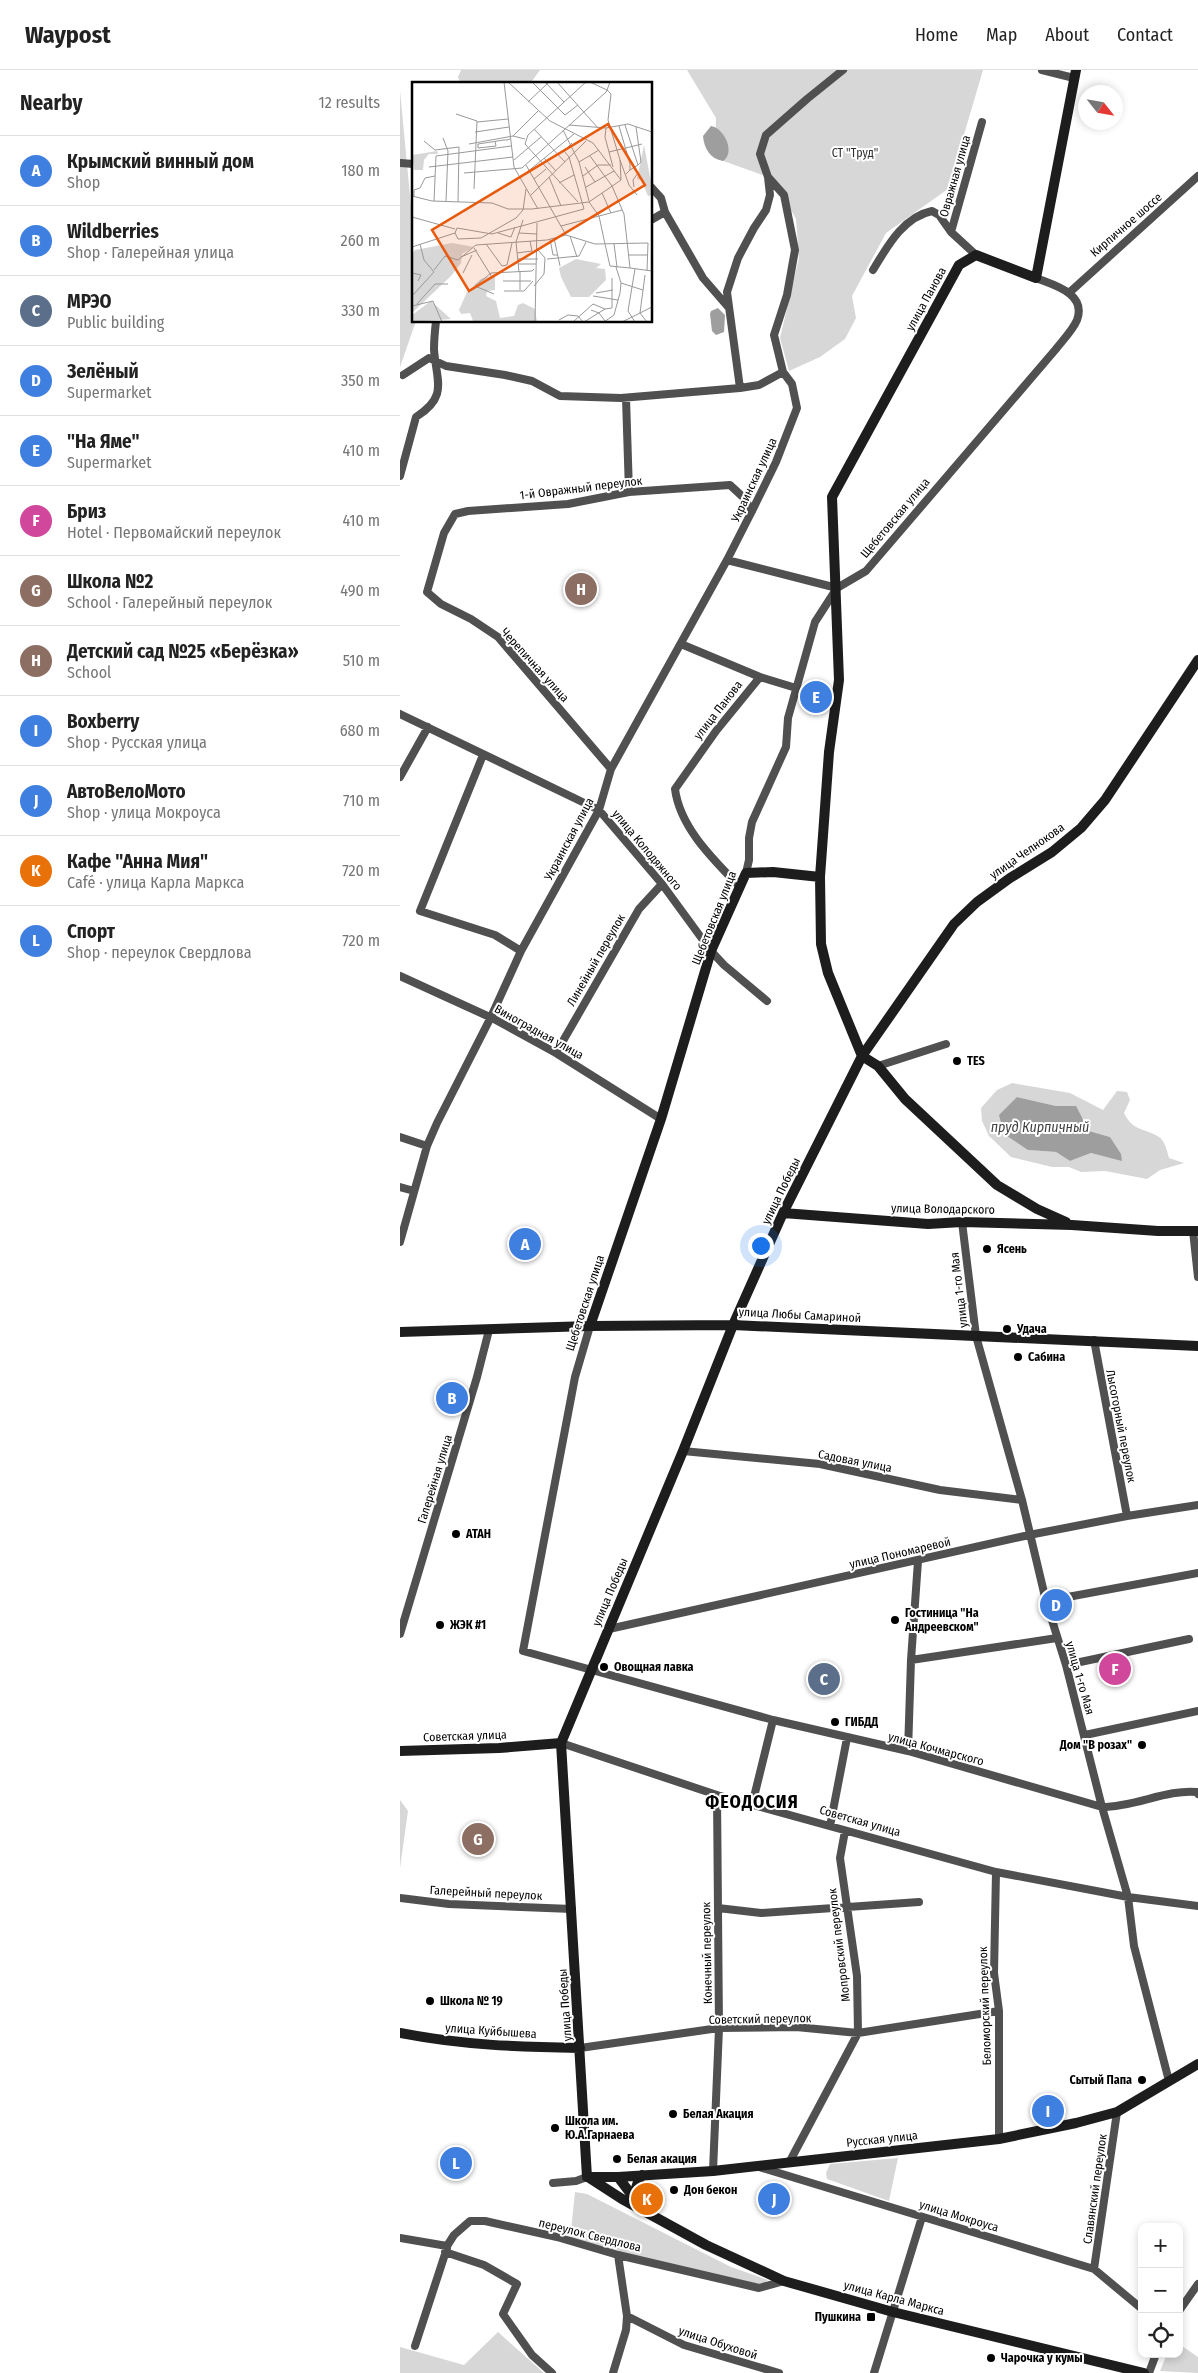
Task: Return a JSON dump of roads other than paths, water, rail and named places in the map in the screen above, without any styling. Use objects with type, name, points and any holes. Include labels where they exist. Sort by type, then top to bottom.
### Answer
[{"type":"main road","points":[[976,255],[1036,278],[1075,74]]},
{"type":"main road","name":"улица Панова","points":[[862,1056],[841,1010],[821,944],[820,877],[829,752],[839,680],[837,588],[832,497],[960,265],[976,255]]},
{"type":"main road","name":"улица Челнокова","points":[[862,1056],[954,924],[977,902],[1052,852],[1081,828],[1105,800],[1198,660]]},
{"type":"main road","points":[[746,874],[773,872],[820,877]]},
{"type":"main road","name":"Щебетовская улица","points":[[590,1326],[661,1119],[711,951],[746,874]]},
{"type":"main road","name":"улица Володарского","points":[[862,1056],[878,1066],[904,1099],[997,1185],[1037,1209],[1072,1225]]},
{"type":"main road","name":"улица Победы","points":[[587,2177],[561,1743],[683,1451],[733,1324],[784,1213],[862,1056]]},
{"type":"main road","name":"улица Володарского","points":[[784,1213],[928,1224],[962,1222],[1195,1231]]},
{"type":"main road","name":"улица Любы Самариной","points":[[400,1332],[733,1324],[1198,1346]]},
{"type":"main road","name":"Советская улица","points":[[400,1751],[499,1748],[561,1743]]},
{"type":"main road","name":"улица Куйбышева","points":[[400,2033],[448,2042],[495,2047],[580,2045]]},
{"type":"main road","name":"Русская улица","points":[[587,2177],[713,2171],[790,2161],[999,2140],[1117,2112],[1198,2064]]},
{"type":"main road","points":[[642,2175],[635,2186],[636,2195],[648,2214]]},
{"type":"main road","name":"улица Карла Маркса","points":[[587,2177],[648,2214],[746,2265],[784,2281],[893,2312],[1144,2373]]},
{"type":"main road","name":"улица Карла Маркса","points":[[618,2177],[626,2191],[648,2214]]},
{"type":"street","points":[[740,388],[728,292],[738,258],[766,210],[770,195],[768,177],[760,154],[766,135],[807,98],[843,70]]},
{"type":"street","points":[[1042,70],[1075,74]]},
{"type":"street","name":"Овражная улица","points":[[976,255],[951,232],[982,122]]},
{"type":"street","name":"Кирпичное шоссе","points":[[1070,292],[1198,176]]},
{"type":"street","name":"Украинская улица","points":[[400,1242],[427,1146],[491,1017],[521,951],[599,810],[611,769],[752,512],[776,462],[797,408],[792,384],[783,372],[774,335],[787,295],[795,250],[784,195],[768,177]]},
{"type":"street","points":[[652,188],[661,198],[665,212],[703,278],[730,309]]},
{"type":"street","points":[[873,270],[893,236],[922,213],[932,211],[939,215],[951,232]]},
{"type":"street","points":[[652,219],[665,212]]},
{"type":"street","points":[[1036,278],[1070,292]]},
{"type":"street","name":"Щебетовская улица","points":[[746,874],[752,822],[786,747],[788,718],[815,622],[837,588],[866,571],[1056,350],[1077,321],[1077,302],[1070,292]]},
{"type":"street","points":[[400,476],[416,417],[430,408],[440,385],[434,349],[436,322]]},
{"type":"street","points":[[403,375],[429,358],[446,366],[505,375],[532,382],[560,396],[626,398],[740,388],[759,384],[783,372]]},
{"type":"street","points":[[626,398],[629,492]]},
{"type":"street","name":"1-й Овражный переулок","points":[[427,592],[444,533],[455,514],[468,511],[568,504],[629,492],[730,485],[744,498],[752,512]]},
{"type":"street","points":[[727,560],[837,588]]},
{"type":"street","name":"Черепичная улица","points":[[427,592],[441,604],[471,619],[498,637],[611,769]]},
{"type":"street","points":[[681,644],[760,677]]},
{"type":"street","name":"улица Панова","points":[[740,887],[705,850],[677,805],[675,789],[716,731],[760,677],[796,688]]},
{"type":"street","name":"улица Колодяжного","points":[[400,714],[599,810],[662,884],[711,951],[724,965],[767,1001]]},
{"type":"street","points":[[400,777],[428,727]]},
{"type":"street","points":[[483,755],[420,911],[495,935],[521,951]]},
{"type":"street","name":"Линейный переулок","points":[[556,1053],[639,909],[662,884]]},
{"type":"street","name":"Виноградная улица","points":[[400,976],[491,1017],[556,1053],[661,1119]]},
{"type":"street","points":[[878,1066],[946,1044]]},
{"type":"street","points":[[400,1137],[427,1146]]},
{"type":"street","points":[[400,1187],[414,1191]]},
{"type":"street","name":"улица 1-го Мая","points":[[962,1222],[976,1336],[1022,1500],[1046,1602],[1066,1665],[1102,1807],[1128,1897],[1134,1946],[1169,2081]]},
{"type":"street","points":[[1195,1231],[1198,1277]]},
{"type":"street","name":"Щебетовская улица","points":[[523,1651],[576,1377],[590,1326]]},
{"type":"street","name":"Галерейная улица","points":[[400,1634],[477,1377],[489,1330]]},
{"type":"street","name":"Лысогорный переулок","points":[[1094,1340],[1126,1516]]},
{"type":"street","name":"Садовая улица","points":[[683,1451],[820,1464],[940,1490],[1022,1500]]},
{"type":"street","name":"улица Пономаревой","points":[[609,1629],[1029,1535],[1126,1516],[1198,1505]]},
{"type":"street","points":[[908,1751],[911,1660],[918,1561]]},
{"type":"street","points":[[1046,1602],[1198,1572]]},
{"type":"street","points":[[911,1660],[1057,1638]]},
{"type":"street","points":[[1066,1665],[1189,1639]]},
{"type":"street","name":"улица Кочмарского","points":[[523,1651],[773,1720],[908,1751],[1102,1807],[1119,1807],[1184,1790],[1198,1794]]},
{"type":"street","points":[[1085,1735],[1198,1711]]},
{"type":"street","points":[[752,1805],[773,1720]]},
{"type":"street","points":[[830,1826],[847,1738]]},
{"type":"street","name":"Советская улица","points":[[561,1743],[718,1795],[996,1872],[1128,1897],[1198,1906]]},
{"type":"street","name":"Конечный переулок","points":[[713,2171],[719,2028],[718,1795]]},
{"type":"street","name":"Мопровский переулок","points":[[790,2161],[858,2033],[857,1976],[840,1858],[845,1831]]},
{"type":"street","name":"Беломорский переулок","points":[[996,1872],[994,1973],[998,2011],[999,2140]]},
{"type":"street","name":"Галерейный переулок","points":[[400,1898],[449,1904],[572,1909]]},
{"type":"street","points":[[718,1908],[761,1913],[919,1902]]},
{"type":"street","name":"Советский переулок","points":[[580,2045],[719,2028],[796,2027],[858,2033],[998,2011]]},
{"type":"street","name":"Славянский переулок","points":[[1094,2269],[1117,2112]]},
{"type":"street","name":"улица Мокроуса","points":[[758,2166],[1094,2269],[1138,2306]]},
{"type":"street","name":"Русская улица","points":[[553,2183],[576,2181],[587,2177]]},
{"type":"street","points":[[874,2373],[922,2216]]},
{"type":"street","name":"переулок Свердлова","points":[[446,2249],[454,2234],[470,2222],[485,2221],[557,2237],[618,2255],[759,2288],[784,2281]]},
{"type":"street","points":[[400,2238],[446,2249],[484,2265],[517,2284],[503,2314],[532,2355],[552,2373]]},
{"type":"street","points":[[415,2346],[446,2249]]},
{"type":"street","points":[[612,2372],[626,2330],[627,2316],[618,2255]]},
{"type":"street","points":[[1183,2305],[1198,2284]]},
{"type":"street","name":"улица Обуховой","points":[[627,2316],[684,2346],[779,2373]]},
{"type":"street","points":[[1149,2373],[1155,2358]]},
{"type":"water","points":[[711,126],[720,131],[727,141],[727,157],[723,161],[711,155],[705,145],[703,136]]},
{"type":"water","points":[[718,308],[725,315],[724,332],[716,335],[712,331],[710,314],[711,311]]},
{"type":"water","name":"пруд Кирпичный","points":[[1017,1097],[1056,1106],[1076,1106],[1089,1131],[1110,1137],[1121,1154],[1122,1161],[1091,1153],[1070,1161],[1056,1152],[1028,1150],[1004,1134],[999,1115]]},
{"type":"place","name":"Детский сад №25 «Берёзка»","points":[[581,589]]},
{"type":"place","name":"\"На Яме\"","points":[[816,697]]},
{"type":"place","name":"TES","points":[[957,1061]]},
{"type":"place","name":"Крымский винный дом","points":[[525,1244]]},
{"type":"place","name":"Ясень","points":[[987,1249]]},
{"type":"place","name":"Удача","points":[[1007,1329]]},
{"type":"place","name":"Сабина","points":[[1018,1357]]},
{"type":"place","name":"Wildberries","points":[[452,1398]]},
{"type":"place","name":"АТАН","points":[[456,1534]]},
{"type":"place","name":"Зелёный","points":[[1056,1605]]},
{"type":"place","name":"Гостиница \"На Андреевском\"","points":[[895,1620]]},
{"type":"place","name":"ЖЭК #1","points":[[440,1625]]},
{"type":"place","name":"Овощная лавка","points":[[604,1667]]},
{"type":"place","name":"Бриз","points":[[1115,1669]]},
{"type":"place","name":"МРЭО","points":[[824,1679]]},
{"type":"place","name":"ГИБДД","points":[[835,1722]]},
{"type":"place","name":"Дом \"В розах\"","points":[[1142,1745]]},
{"type":"place","name":"Школа №2","points":[[478,1839]]},
{"type":"place","name":"Школа № 19","points":[[430,2001]]},
{"type":"place","name":"Сытый Папа","points":[[1142,2080]]},
{"type":"place","name":"Boxberry","points":[[1048,2111]]},
{"type":"place","name":"Белая Акация","points":[[673,2114]]},
{"type":"place","name":"Школа им. Ю.А.Гарнаева","points":[[555,2128]]},
{"type":"place","name":"Белая акация","points":[[617,2159]]},
{"type":"place","name":"Спорт","points":[[456,2163]]},
{"type":"place","name":"Дон бекон","points":[[674,2190]]},
{"type":"place","name":"Кафе \"Анна Мия\"","points":[[647,2199]]},
{"type":"place","name":"АвтоВелоМото","points":[[774,2199]]},
{"type":"place","name":"Пушкина","points":[[871,2317]]},
{"type":"place","name":"Чарочка у кумы","points":[[991,2358]]},
{"type":"district","name":"ФЕОДОСИЯ","points":[[752,1802]]},
{"type":"park label","name":"СТ \"Труд\"","points":[[855,153]]}]
